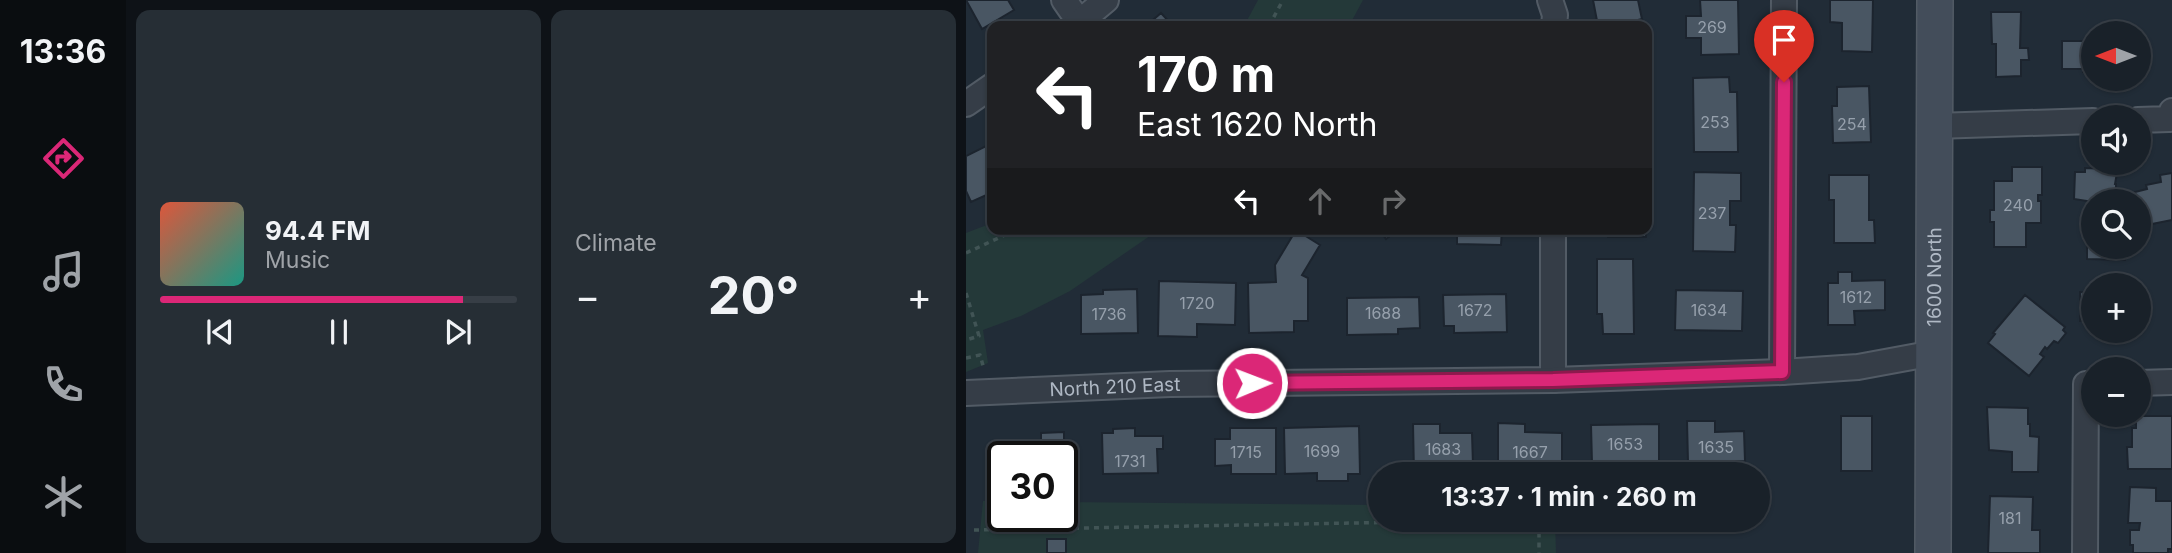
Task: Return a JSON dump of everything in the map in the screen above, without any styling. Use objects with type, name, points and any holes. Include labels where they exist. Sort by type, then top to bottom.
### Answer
[{"type":"main road","name":"1600 North","points":[[1933,553],[1935,0]]},
{"type":"street","points":[[1064,0],[1075,21]]},
{"type":"street","points":[[1081,21],[1106,0]]},
{"type":"street","points":[[1550,0],[1555,21]]},
{"type":"street","points":[[1782,372],[1784,0]]},
{"type":"street","points":[[966,104],[987,89]]},
{"type":"street","points":[[2151,119],[2169,118],[2172,111]]},
{"type":"street","points":[[1935,126],[2081,121]]},
{"type":"street","points":[[1553,235],[1553,380]]},
{"type":"street","name":"North 210 East","points":[[966,393],[1170,384],[1553,380],[1782,372],[1858,367],[1934,353]]},
{"type":"street","points":[[2151,383],[2172,383]]},
{"type":"street","points":[[2085,553],[2088,427]]},
{"type":"path","points":[[1272,21],[1283,0]]},
{"type":"path","points":[[966,253],[1005,235]]},
{"type":"path","points":[[966,293],[979,336],[966,340]]},
{"type":"path","points":[[966,358],[980,355],[984,369]]},
{"type":"path","points":[[974,530],[1517,520],[1532,524],[1539,531],[1539,553]]},
{"type":"green space","points":[[1258,0],[1363,0],[1352,21],[1247,21]]},
{"type":"green space","points":[[987,225],[987,235],[1151,235],[1070,291],[1021,316],[983,330],[988,363],[966,372],[966,233]]},
{"type":"green space","points":[[983,501],[987,501],[987,532],[1078,532],[1078,502],[1368,505],[1368,532],[1555,532],[1556,553],[978,553]]},
{"type":"building","points":[[966,0],[1008,0],[1014,10],[995,21],[987,21],[987,26],[982,29]]},
{"type":"building","points":[[1593,0],[1638,0],[1642,19],[1597,21]]},
{"type":"building","points":[[1700,0],[1738,0],[1739,54],[1701,55],[1701,38],[1686,38],[1686,16],[1701,16]]},
{"type":"building","points":[[1830,0],[1873,0],[1872,52],[1842,51],[1842,23],[1830,22]]},
{"type":"building","points":[[1991,12],[2021,12],[2020,48],[2028,48],[2029,60],[2021,60],[2021,76],[1996,77],[1996,44],[1992,44]]},
{"type":"building","points":[[1161,13],[1168,21],[1152,21]]},
{"type":"building","points":[[2062,41],[2081,41],[2081,69],[2062,69]]},
{"type":"building","points":[[1729,77],[1730,92],[1737,92],[1738,152],[1694,152],[1693,78]]},
{"type":"building","points":[[1869,86],[1871,142],[1833,143],[1832,106],[1837,106],[1837,87]]},
{"type":"building","points":[[987,146],[987,195],[971,202],[966,191],[966,156]]},
{"type":"building","points":[[2012,167],[2042,167],[2042,195],[2038,195],[2038,201],[2041,201],[2041,223],[2026,223],[2026,247],[1994,247],[1994,222],[1990,222],[1990,210],[1994,210],[1994,181],[2012,181]]},
{"type":"building","points":[[1694,172],[1741,173],[1741,201],[1730,201],[1730,225],[1736,225],[1735,252],[1693,251]]},
{"type":"building","points":[[2075,172],[2081,172],[2081,175],[2117,175],[2116,189],[2081,189],[2081,200],[2074,199]]},
{"type":"building","points":[[2172,173],[2172,220],[2151,224],[2151,189],[2147,189],[2146,185],[2161,182],[2160,175]]},
{"type":"building","points":[[1829,175],[1869,175],[1869,220],[1874,220],[1875,243],[1834,243],[1834,200],[1829,200]]},
{"type":"building","points":[[1293,235],[1304,235],[1320,245],[1302,275],[1308,278],[1308,321],[1294,321],[1294,332],[1249,333],[1248,283],[1276,282],[1275,265]]},
{"type":"building","points":[[1457,235],[1502,235],[1501,245],[1457,244]]},
{"type":"building","points":[[1608,235],[1646,235],[1646,237]]},
{"type":"building","points":[[1597,259],[1633,259],[1634,334],[1603,334],[1602,314],[1597,314]]},
{"type":"building","points":[[1838,272],[1852,272],[1852,281],[1885,280],[1885,310],[1854,311],[1855,325],[1828,325],[1828,283],[1838,283]]},
{"type":"building","points":[[1159,281],[1236,283],[1235,325],[1197,324],[1197,337],[1158,336]]},
{"type":"building","points":[[1137,289],[1138,333],[1081,334],[1081,295],[1103,294],[1103,290]]},
{"type":"building","points":[[1676,290],[1743,291],[1742,331],[1675,330]]},
{"type":"building","points":[[1506,294],[1507,332],[1454,333],[1454,326],[1444,326],[1443,295]]},
{"type":"building","points":[[2025,295],[2065,327],[2063,330],[2066,333],[2058,343],[2054,341],[2047,349],[2045,347],[2040,354],[2044,357],[2029,376],[1988,343],[1995,334],[1993,333]]},
{"type":"building","points":[[1419,297],[1420,328],[1398,329],[1398,334],[1347,335],[1347,298]]},
{"type":"building","points":[[1987,407],[2028,408],[2030,436],[2039,437],[2038,472],[2012,472],[2012,452],[1989,450]]},
{"type":"building","points":[[1841,416],[1872,416],[1872,471],[1841,471]]},
{"type":"building","points":[[2151,416],[2172,416],[2172,469],[2128,469],[2127,447],[2132,447],[2132,428],[2151,427]]},
{"type":"building","points":[[1687,421],[1715,421],[1715,432],[1744,431],[1745,461],[1688,462]]},
{"type":"building","points":[[1498,423],[1525,424],[1525,432],[1562,433],[1562,462],[1498,462]]},
{"type":"building","points":[[1413,424],[1440,424],[1440,433],[1472,433],[1473,462],[1414,462]]},
{"type":"building","points":[[1659,424],[1659,462],[1592,462],[1591,425]]},
{"type":"building","points":[[1359,426],[1360,474],[1348,474],[1348,481],[1317,481],[1317,473],[1285,474],[1284,428]]},
{"type":"building","points":[[1135,428],[1135,436],[1163,436],[1163,449],[1157,449],[1158,473],[1103,474],[1102,433],[1113,433],[1113,429]]},
{"type":"building","points":[[1230,428],[1276,428],[1276,474],[1231,474],[1231,465],[1215,466],[1215,439],[1230,439]]},
{"type":"building","points":[[1064,432],[1064,441],[1041,441],[1041,433]]},
{"type":"building","points":[[2130,487],[2156,488],[2156,501],[2172,501],[2172,549],[2168,549],[2168,553],[2133,553],[2130,530],[2139,530],[2140,523],[2128,523]]},
{"type":"building","points":[[1990,496],[2033,497],[2032,530],[2040,530],[2040,553],[1988,553]]},
{"type":"building","points":[[1047,539],[1066,539],[1066,553],[1047,553]]},
{"type":"route","points":[[1252,383],[1553,380],[1782,372],[1784,82]]}]
